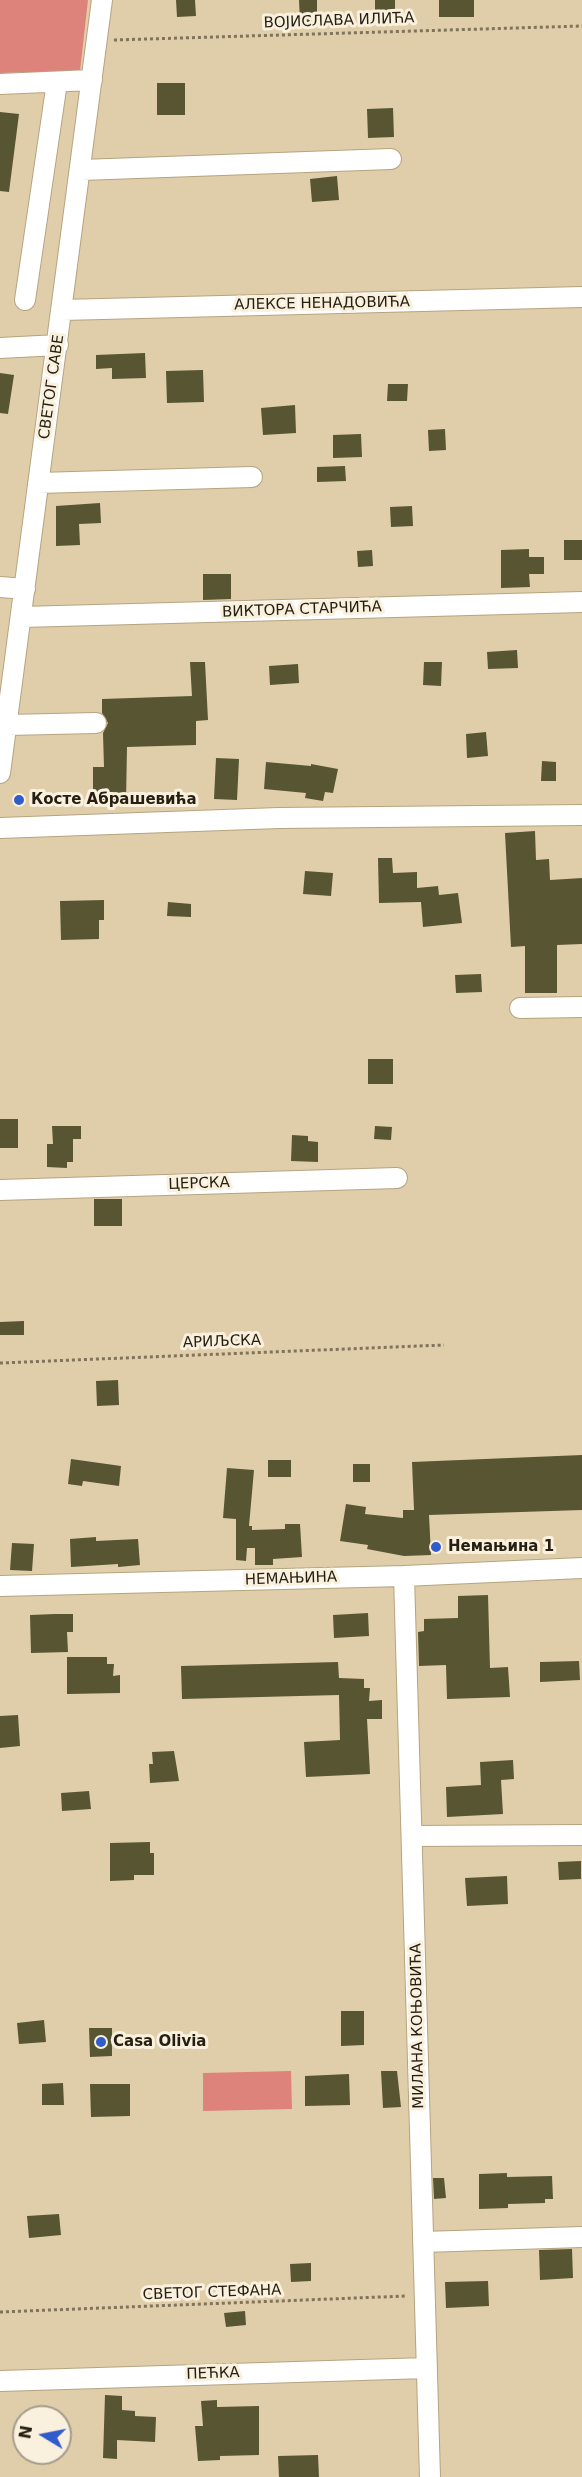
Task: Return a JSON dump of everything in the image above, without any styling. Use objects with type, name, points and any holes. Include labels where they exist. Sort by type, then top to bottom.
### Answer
[{"type":"street","name":"СВЕТОГ САВЕ","points":[[0,773],[102,0]]},
{"type":"street","points":[[0,84],[92,80]]},
{"type":"street","points":[[25,300],[57,82]]},
{"type":"street","points":[[81,170],[391,159]]},
{"type":"street","name":"АЛЕКСЕ НЕНАДОВИЋА","points":[[62,310],[582,297]]},
{"type":"street","points":[[0,348],[57,345]]},
{"type":"street","points":[[38,483],[252,477]]},
{"type":"street","points":[[0,587],[25,589]]},
{"type":"street","name":"ВИКТОРА СТАРЧИЋА","points":[[21,617],[582,602]]},
{"type":"street","points":[[7,725],[96,723]]},
{"type":"street","points":[[0,828],[279,818],[582,815]]},
{"type":"street","points":[[520,1008],[582,1007]]},
{"type":"street","name":"ЦЕРСКА","points":[[0,1190],[397,1178]]},
{"type":"street","name":"НЕМАЊИНА","points":[[0,1586],[582,1568]]},
{"type":"street","name":"МИЛАНА КОЊОВИЋА","points":[[405,1575],[430,2477]]},
{"type":"street","points":[[412,1836],[582,1835]]},
{"type":"street","points":[[423,2242],[582,2237]]},
{"type":"street","name":"ПЕЋКА","points":[[0,2381],[427,2368]]},
{"type":"path","name":"ВОЈИСЛАВА ИЛИЋА","points":[[97,41],[582,26]]},
{"type":"path","name":"АРИЉСКА","points":[[0,1363],[444,1345]]},
{"type":"path","name":"СВЕТОГ СТЕФАНА","points":[[0,2312],[204,2306],[425,2295]]},
{"type":"shaded area","points":[[0,0],[88,0],[80,71],[0,73]]},
{"type":"shaded area","points":[[291,2071],[292,2109],[203,2111],[203,2073]]},
{"type":"building","points":[[176,0],[195,0],[196,16],[177,17]]},
{"type":"building","points":[[299,0],[317,0],[317,22],[300,22]]},
{"type":"building","points":[[375,0],[395,0],[395,15],[375,15]]},
{"type":"building","points":[[439,0],[474,0],[474,17],[439,17]]},
{"type":"building","points":[[157,83],[185,83],[185,115],[157,115]]},
{"type":"building","points":[[393,108],[394,137],[368,138],[367,109]]},
{"type":"building","points":[[0,112],[19,114],[9,192],[0,191]]},
{"type":"building","points":[[337,176],[339,200],[312,202],[310,179]]},
{"type":"building","points":[[145,353],[146,378],[112,379],[112,368],[96,369],[96,355]]},
{"type":"building","points":[[203,370],[204,402],[167,403],[166,371]]},
{"type":"building","points":[[0,373],[14,375],[8,414],[0,413]]},
{"type":"building","points":[[388,384],[408,384],[407,401],[387,401]]},
{"type":"building","points":[[295,405],[296,433],[263,435],[261,408]]},
{"type":"building","points":[[445,429],[446,450],[429,451],[428,430]]},
{"type":"building","points":[[361,434],[362,457],[333,458],[333,435]]},
{"type":"building","points":[[345,466],[346,481],[317,482],[317,467]]},
{"type":"building","points":[[100,503],[101,523],[79,524],[80,545],[56,546],[56,506]]},
{"type":"building","points":[[412,506],[413,526],[391,527],[390,507]]},
{"type":"building","points":[[564,540],[582,540],[582,560],[564,560]]},
{"type":"building","points":[[529,549],[529,557],[544,557],[544,574],[529,574],[530,587],[501,588],[501,550]]},
{"type":"building","points":[[372,550],[373,566],[358,567],[357,551]]},
{"type":"building","points":[[203,574],[231,574],[231,599],[203,600]]},
{"type":"building","points":[[517,650],[518,668],[488,669],[487,652]]},
{"type":"building","points":[[190,662],[205,662],[208,720],[196,721],[196,745],[127,747],[126,801],[93,801],[93,767],[104,767],[103,733],[108,723],[102,713],[102,699],[192,696]]},
{"type":"building","points":[[424,662],[442,662],[441,686],[423,685]]},
{"type":"building","points":[[298,664],[299,683],[270,685],[269,666]]},
{"type":"building","points":[[486,732],[488,756],[467,758],[466,734]]},
{"type":"building","points":[[216,758],[239,759],[237,800],[214,799]]},
{"type":"building","points":[[542,761],[556,762],[556,781],[541,781]]},
{"type":"building","points":[[266,762],[311,766],[311,764],[338,769],[333,793],[325,792],[323,801],[305,798],[306,793],[264,789]]},
{"type":"building","points":[[535,831],[536,860],[549,859],[550,880],[582,878],[582,944],[557,945],[557,993],[525,993],[525,946],[511,947],[505,833]]},
{"type":"building","points":[[378,858],[392,858],[393,873],[417,872],[417,888],[438,886],[439,895],[458,893],[462,923],[423,927],[421,902],[379,903]]},
{"type":"building","points":[[305,871],[333,873],[331,896],[303,894]]},
{"type":"building","points":[[104,900],[104,920],[99,920],[99,939],[61,940],[60,901]]},
{"type":"building","points":[[168,902],[191,904],[191,917],[167,916]]},
{"type":"building","points":[[481,974],[482,992],[456,993],[455,975]]},
{"type":"building","points":[[368,1059],[393,1059],[393,1084],[368,1084]]},
{"type":"building","points":[[0,1119],[18,1119],[18,1148],[0,1148]]},
{"type":"building","points":[[52,1126],[81,1126],[81,1139],[73,1139],[73,1162],[67,1162],[67,1168],[47,1167],[47,1144],[53,1144]]},
{"type":"building","points":[[375,1126],[392,1127],[391,1140],[374,1139]]},
{"type":"building","points":[[292,1135],[308,1136],[308,1141],[318,1142],[318,1162],[291,1161]]},
{"type":"building","points":[[94,1199],[122,1199],[122,1226],[94,1226]]},
{"type":"building","points":[[24,1321],[24,1335],[0,1335],[0,1322]]},
{"type":"building","points":[[118,1380],[119,1405],[97,1406],[96,1381]]},
{"type":"building","points":[[582,1455],[582,1510],[429,1515],[431,1555],[404,1556],[367,1549],[368,1545],[340,1541],[346,1504],[366,1507],[365,1514],[403,1518],[403,1510],[414,1510],[412,1462]]},
{"type":"building","points":[[71,1459],[121,1466],[119,1486],[83,1481],[82,1486],[68,1484]]},
{"type":"building","points":[[268,1460],[291,1460],[291,1477],[268,1477]]},
{"type":"building","points":[[353,1464],[370,1464],[370,1482],[353,1482]]},
{"type":"building","points":[[227,1468],[254,1470],[249,1526],[252,1526],[252,1530],[285,1529],[285,1524],[300,1524],[302,1557],[273,1559],[273,1565],[255,1565],[255,1548],[247,1548],[246,1561],[236,1560],[236,1519],[223,1518]]},
{"type":"building","points":[[96,1537],[96,1541],[138,1539],[140,1565],[71,1567],[70,1539]]},
{"type":"building","points":[[12,1543],[34,1544],[32,1571],[10,1570]]},
{"type":"building","points":[[488,1595],[490,1668],[508,1667],[510,1697],[447,1699],[446,1665],[419,1666],[418,1632],[424,1631],[424,1619],[458,1618],[458,1596]]},
{"type":"building","points":[[368,1613],[369,1636],[334,1638],[333,1615]]},
{"type":"building","points":[[73,1614],[73,1632],[67,1632],[68,1652],[31,1653],[30,1615]]},
{"type":"building","points":[[67,1657],[107,1657],[107,1664],[114,1664],[113,1676],[120,1675],[120,1693],[67,1694]]},
{"type":"building","points":[[579,1661],[580,1680],[540,1682],[540,1662]]},
{"type":"building","points":[[338,1662],[339,1678],[364,1679],[364,1688],[370,1688],[369,1701],[382,1700],[382,1719],[367,1719],[370,1774],[306,1777],[304,1742],[340,1740],[339,1695],[182,1699],[181,1666]]},
{"type":"building","points":[[18,1715],[20,1746],[0,1748],[0,1716]]},
{"type":"building","points":[[174,1751],[179,1781],[150,1783],[149,1764],[153,1764],[152,1752]]},
{"type":"building","points":[[513,1760],[514,1779],[501,1780],[503,1814],[447,1817],[446,1787],[481,1785],[480,1762]]},
{"type":"building","points":[[89,1791],[91,1809],[62,1811],[61,1793]]},
{"type":"building","points":[[150,1842],[150,1853],[154,1853],[154,1875],[134,1875],[134,1880],[110,1881],[110,1843]]},
{"type":"building","points":[[581,1861],[581,1879],[559,1880],[558,1862]]},
{"type":"building","points":[[507,1876],[508,1904],[467,1906],[465,1878]]},
{"type":"building","points":[[341,2011],[364,2011],[364,2045],[341,2046]]},
{"type":"building","points":[[44,2020],[46,2042],[19,2044],[17,2023]]},
{"type":"building","name":"Casa Olivia","points":[[89,2028],[112,2028],[112,2056],[90,2057]]},
{"type":"building","points":[[381,2071],[397,2071],[401,2107],[383,2108]]},
{"type":"building","points":[[349,2074],[350,2105],[305,2106],[305,2076]]},
{"type":"building","points":[[63,2083],[64,2105],[42,2105],[42,2084]]},
{"type":"building","points":[[90,2084],[130,2084],[130,2116],[91,2117]]},
{"type":"building","points":[[507,2173],[507,2177],[552,2176],[553,2199],[545,2199],[545,2203],[508,2204],[508,2208],[479,2209],[479,2174]]},
{"type":"building","points":[[433,2178],[444,2178],[446,2198],[434,2199]]},
{"type":"building","points":[[59,2214],[61,2235],[29,2238],[27,2216]]},
{"type":"building","points":[[572,2249],[573,2278],[540,2280],[539,2250]]},
{"type":"building","points":[[311,2263],[311,2281],[291,2282],[290,2264]]},
{"type":"building","points":[[488,2281],[489,2306],[446,2308],[445,2282]]},
{"type":"building","points":[[245,2311],[246,2325],[226,2327],[224,2313]]},
{"type":"building","points":[[105,2395],[122,2396],[122,2410],[135,2411],[135,2416],[156,2417],[155,2442],[117,2440],[117,2459],[103,2458]]},
{"type":"building","points":[[217,2400],[217,2407],[259,2406],[259,2455],[220,2456],[220,2460],[198,2461],[195,2426],[203,2426],[201,2401]]},
{"type":"building","points":[[318,2455],[319,2477],[279,2477],[278,2456]]},
{"type":"place","name":"Косте Абрашевића","points":[[19,800]]},
{"type":"place","name":"Немањина 1","points":[[436,1547]]},
{"type":"place","name":"Casa Olivia","points":[[101,2042]]}]
